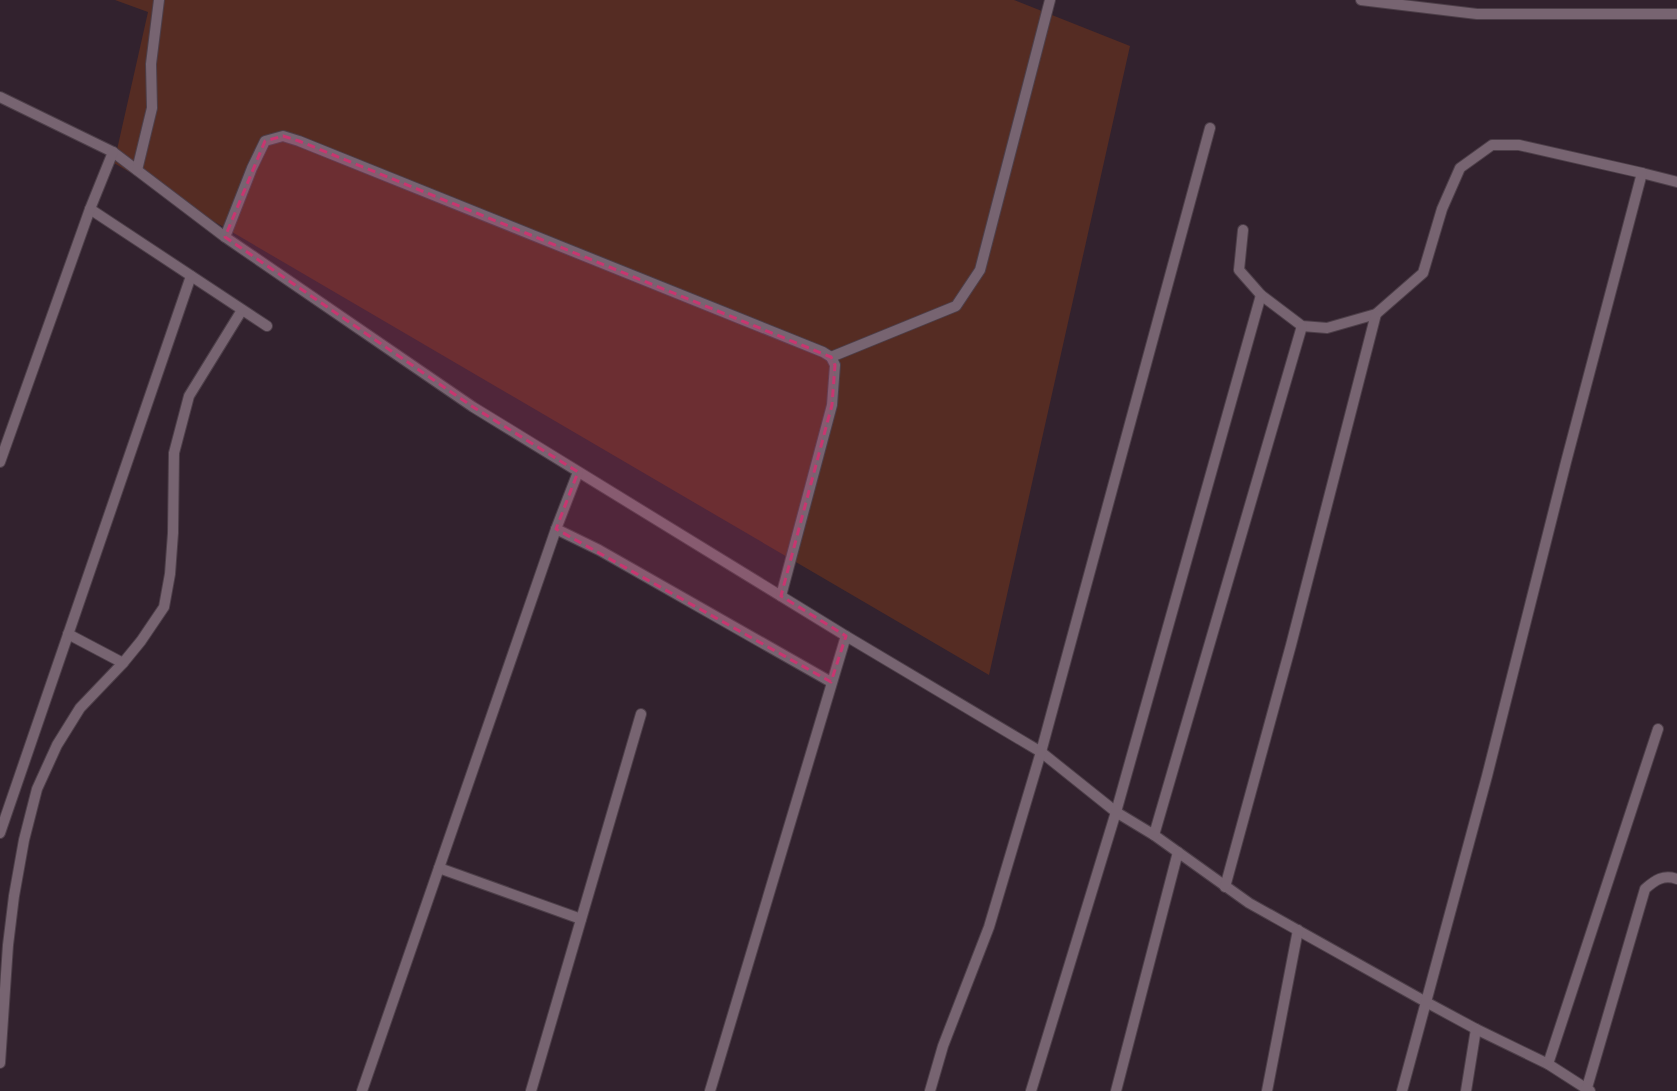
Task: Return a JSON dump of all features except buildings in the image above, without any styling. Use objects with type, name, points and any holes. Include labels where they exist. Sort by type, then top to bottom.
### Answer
[{"type":"street","points":[[137,170],[152,108],[151,64],[159,0]]},
{"type":"street","points":[[831,357],[956,306],[980,270],[1050,0]]},
{"type":"street","points":[[1361,0],[1476,14],[1677,14]]},
{"type":"street","points":[[0,97],[113,152],[225,237],[473,407],[780,596],[1041,752],[1116,812],[1154,835],[1249,903],[1476,1029],[1548,1064],[1588,1090],[1645,889],[1656,879],[1671,877],[1677,879]]},
{"type":"street","points":[[930,1091],[943,1046],[989,927],[1041,752],[1210,128]]},
{"type":"street","points":[[225,237],[252,168],[265,141],[283,136],[299,141],[823,352],[831,357],[835,365],[832,405],[780,596]]},
{"type":"street","points":[[1243,230],[1239,270],[1261,296],[1302,326],[1327,328],[1376,314],[1423,273],[1442,209],[1460,168],[1492,145],[1519,144],[1677,182]]},
{"type":"street","points":[[0,462],[90,209],[113,152]]},
{"type":"street","points":[[1402,1091],[1489,769],[1566,462],[1642,173]]},
{"type":"street","points":[[90,209],[266,326]]},
{"type":"street","points":[[0,833],[191,276]]},
{"type":"street","points":[[1031,1091],[1116,812],[1261,296]]},
{"type":"street","points":[[0,1063],[8,945],[14,896],[24,840],[37,790],[56,745],[80,708],[123,663],[141,641],[164,608],[170,574],[174,533],[174,453],[189,396],[242,310]]},
{"type":"street","points":[[1225,887],[1291,645],[1376,314]]},
{"type":"street","points":[[1154,835],[1302,326]]},
{"type":"street","points":[[362,1091],[556,529],[578,472]]},
{"type":"street","points":[[556,529],[599,550],[831,682]]},
{"type":"street","points":[[68,634],[123,663]]},
{"type":"street","points":[[710,1091],[846,636]]},
{"type":"street","points":[[531,1091],[641,714]]},
{"type":"street","points":[[1548,1064],[1658,729]]},
{"type":"street","points":[[1116,1091],[1178,852]]},
{"type":"street","points":[[439,868],[581,919]]},
{"type":"street","points":[[1267,1091],[1298,930]]},
{"type":"street","points":[[1466,1091],[1476,1029]]},
{"type":"highlighted area","points":[[283,136],[299,141],[831,357],[835,365],[832,405],[781,596],[846,636],[831,682],[556,529],[578,472],[473,407],[225,237],[265,141]]},
{"type":"shaded area","points":[[115,0],[1014,0],[1130,46],[989,675],[114,163],[148,12]]}]
